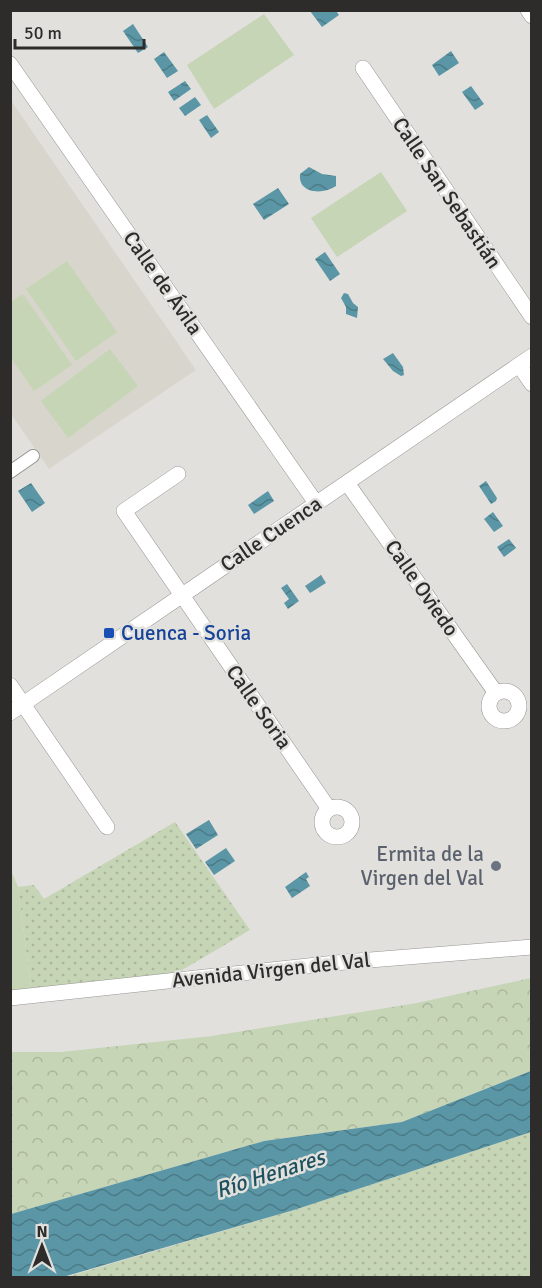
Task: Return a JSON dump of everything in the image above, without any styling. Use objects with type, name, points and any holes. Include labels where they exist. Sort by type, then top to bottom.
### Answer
[{"type":"street","points":[[528,10],[531,16]]},
{"type":"street","name":"Calle de Ávila","points":[[10,64],[316,503]]},
{"type":"street","name":"Calle San Sebastián","points":[[363,68],[531,317]]},
{"type":"street","points":[[525,361],[531,384]]},
{"type":"street","name":"Calle Cuenca","points":[[10,713],[525,361]]},
{"type":"street","points":[[10,472],[33,456]]},
{"type":"street","name":"Calle Soria","points":[[178,474],[124,511],[329,809]]},
{"type":"street","name":"Calle Oviedo","points":[[347,483],[496,693]]},
{"type":"street","points":[[10,685],[107,827]]},
{"type":"street","name":"Avenida Virgen del Val","points":[[10,998],[345,962],[531,947]]},
{"type":"shaded area","points":[[10,99],[196,370],[49,469],[11,414]]},
{"type":"green space","points":[[264,14],[294,55],[214,109],[187,65]]},
{"type":"green space","points":[[381,172],[407,211],[337,257],[311,218]]},
{"type":"green space","points":[[67,261],[117,332],[76,361],[26,289]]},
{"type":"green space","points":[[23,294],[72,365],[34,391],[11,358],[11,302]]},
{"type":"green space","points":[[110,349],[138,386],[68,438],[41,401]]},
{"type":"green space","points":[[175,822],[250,930],[165,980],[32,996],[18,887],[34,885],[44,899]]},
{"type":"green space","points":[[10,868],[18,887],[32,996],[10,998]]},
{"type":"green space","points":[[531,978],[531,1071],[402,1122],[264,1141],[11,1214],[11,1052],[61,1052],[212,1036],[417,1003]]},
{"type":"green space","points":[[531,1132],[531,1277],[63,1278],[294,1210]]},
{"type":"water","points":[[310,11],[336,11],[339,15],[322,27]]},
{"type":"water","points":[[133,24],[148,47],[138,53],[123,31]]},
{"type":"water","points":[[451,51],[459,63],[439,76],[432,65]]},
{"type":"water","points":[[164,52],[178,71],[167,78],[154,59]]},
{"type":"water","points":[[185,81],[191,89],[174,101],[168,92]]},
{"type":"water","points":[[471,86],[484,104],[475,110],[462,92]]},
{"type":"water","points":[[195,97],[201,105],[185,116],[179,108]]},
{"type":"water","points":[[207,115],[219,132],[211,138],[199,120]]},
{"type":"water","points":[[309,167],[322,174],[336,176],[336,186],[325,191],[307,189],[300,181],[300,174]]},
{"type":"water","points":[[278,188],[289,204],[264,220],[253,204]]},
{"type":"water","points":[[325,252],[340,274],[330,281],[315,259]]},
{"type":"water","points":[[344,293],[348,294],[358,307],[357,318],[346,314],[346,307],[341,298]]},
{"type":"water","points":[[393,353],[403,367],[404,375],[401,376],[393,371],[383,359]]},
{"type":"water","points":[[486,481],[497,498],[491,504],[479,486]]},
{"type":"water","points":[[31,483],[45,503],[32,512],[18,491]]},
{"type":"water","points":[[268,491],[274,501],[254,514],[248,505]]},
{"type":"water","points":[[493,512],[503,526],[494,532],[484,519]]},
{"type":"water","points":[[509,539],[516,548],[504,557],[497,547]]},
{"type":"water","points":[[321,575],[326,583],[310,593],[305,586]]},
{"type":"water","points":[[287,584],[299,601],[288,609],[284,603],[289,599],[281,588]]},
{"type":"water","points":[[209,820],[218,835],[196,849],[186,834]]},
{"type":"water","points":[[226,848],[235,861],[214,875],[205,862]]},
{"type":"water","points":[[306,872],[309,877],[306,879],[310,886],[292,898],[285,887]]},
{"type":"water","name":"Río Henares","points":[[531,1071],[531,1132],[294,1210],[63,1277],[11,1277],[11,1214],[264,1141],[402,1122]]},
{"type":"place","name":"Cuenca - Soria","points":[[109,633]]},
{"type":"place","name":"Ermita de la Virgen del Val","points":[[496,866]]}]
